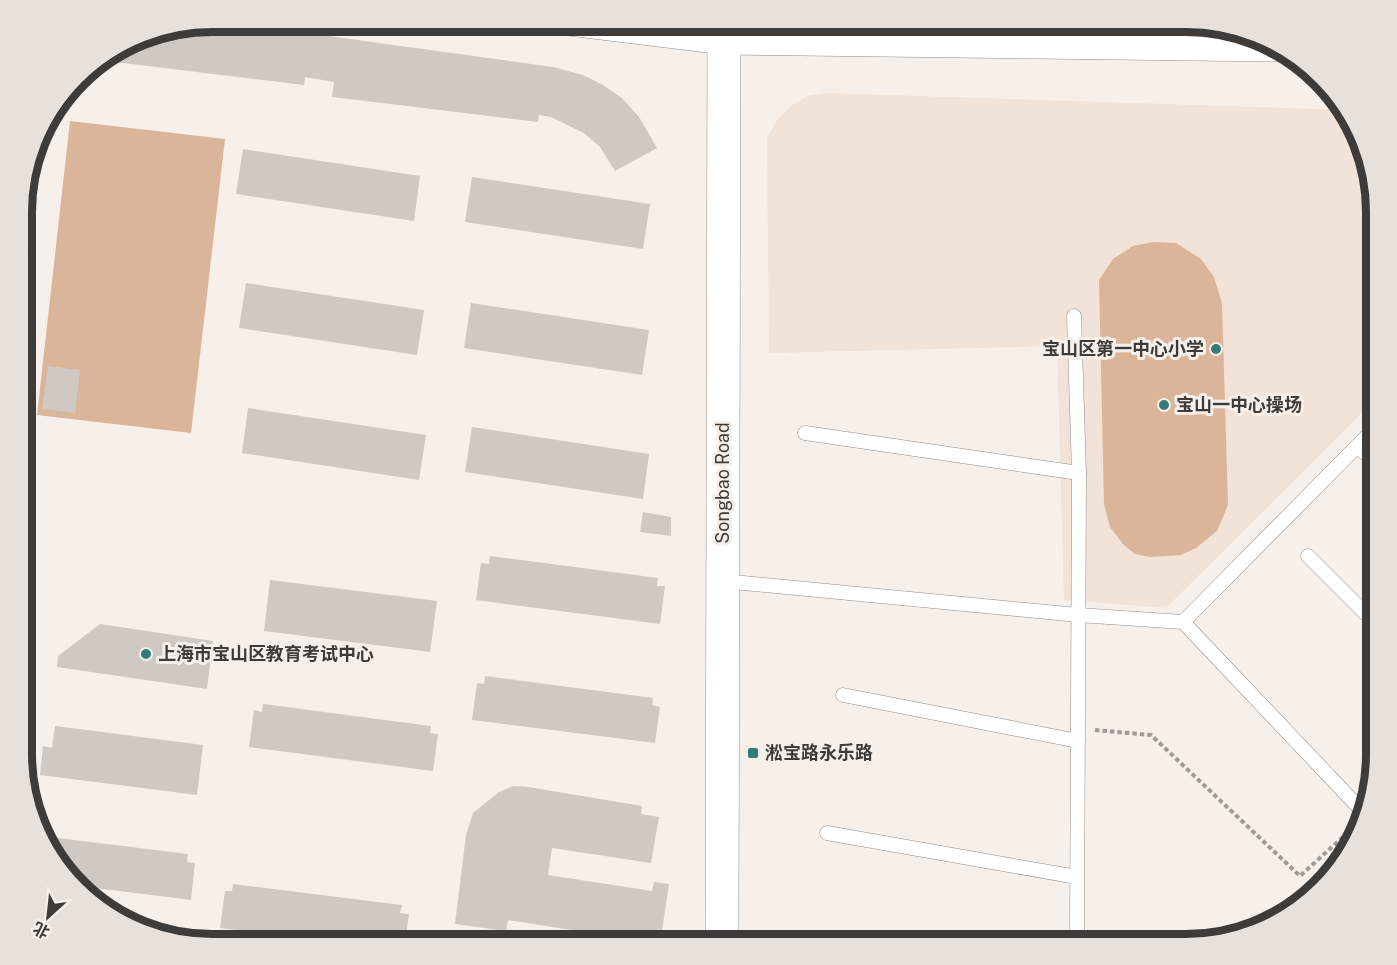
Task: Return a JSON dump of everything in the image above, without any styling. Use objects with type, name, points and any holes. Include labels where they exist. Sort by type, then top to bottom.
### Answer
[{"type":"main road","name":"Songbao Road","points":[[722,934],[724,32]]},
{"type":"street","points":[[757,32],[1259,47]]},
{"type":"lane","points":[[1074,316],[1078,473],[1077,934]]},
{"type":"lane","points":[[805,433],[1078,473]]},
{"type":"lane","points":[[1183,622],[1365,439]]},
{"type":"lane","points":[[1358,446],[1365,453]]},
{"type":"lane","points":[[1308,556],[1365,613]]},
{"type":"lane","points":[[723,581],[1078,615],[1183,622],[1357,806]]},
{"type":"lane","points":[[843,695],[1078,735]]},
{"type":"lane","points":[[827,833],[1077,877]]},
{"type":"path","points":[[1078,735],[1151,735],[1300,876],[1345,836]]},
{"type":"shaded area","name":"宝山区第一中心小学","points":[[827,93],[1333,110],[1352,143],[1364,188],[1365,410],[1166,608],[1064,600],[1057,346],[769,353],[767,138],[777,120],[791,106],[807,96]]},
{"type":"shaded area","points":[[70,121],[225,139],[191,433],[37,415]]},
{"type":"shaded area","name":"宝山一中心操场","points":[[1153,242],[1176,243],[1201,259],[1214,277],[1222,303],[1228,505],[1217,531],[1196,548],[1181,555],[1150,557],[1135,554],[1123,544],[1110,527],[1104,504],[1099,280],[1113,259],[1133,246]]},
{"type":"building","points":[[300,32],[553,67],[583,75],[622,98],[639,117],[657,148],[615,171],[600,147],[584,133],[551,117],[539,115],[538,122],[332,97],[334,82],[305,77],[304,85],[113,62],[143,45],[188,33]]},
{"type":"building","points":[[243,149],[420,176],[414,221],[236,194]]},
{"type":"building","points":[[472,177],[650,204],[643,249],[465,222]]},
{"type":"building","points":[[246,283],[424,310],[417,355],[239,328]]},
{"type":"building","points":[[471,303],[649,330],[642,375],[464,348]]},
{"type":"building","points":[[48,366],[80,370],[75,413],[42,409]]},
{"type":"building","points":[[248,408],[426,435],[419,480],[242,453]]},
{"type":"building","points":[[472,427],[649,454],[643,499],[465,472]]},
{"type":"building","points":[[643,512],[671,517],[671,536],[640,532]]},
{"type":"building","points":[[490,556],[658,578],[657,586],[665,586],[660,624],[476,600],[481,563],[489,564]]},
{"type":"building","points":[[270,580],[437,601],[430,652],[264,631]]},
{"type":"building","points":[[100,624],[213,641],[207,689],[57,667],[58,656]]},
{"type":"building","points":[[485,676],[653,698],[652,705],[660,707],[655,743],[472,720],[477,683],[484,684]]},
{"type":"building","points":[[263,704],[431,726],[430,733],[438,734],[433,771],[249,747],[254,710],[262,712]]},
{"type":"building","points":[[55,726],[203,745],[197,795],[40,775],[43,746],[52,748]]},
{"type":"building","points":[[513,786],[528,787],[642,806],[641,814],[659,817],[651,863],[552,848],[548,875],[652,891],[654,882],[669,884],[662,933],[593,933],[508,920],[506,931],[455,924],[466,835],[473,813],[499,792]]},
{"type":"building","points":[[53,837],[188,854],[187,862],[195,863],[191,900],[92,888],[69,863]]},
{"type":"building","points":[[233,884],[402,905],[400,913],[409,914],[406,933],[260,933],[220,928],[225,891],[232,891]]},
{"type":"place","name":"宝山区第一中心小学","points":[[1216,349]]},
{"type":"place","name":"宝山一中心操场","points":[[1164,405]]},
{"type":"place","name":"上海市宝山区教育考试中心","points":[[146,654]]},
{"type":"place","name":"淞宝路永乐路","points":[[753,753]]}]
